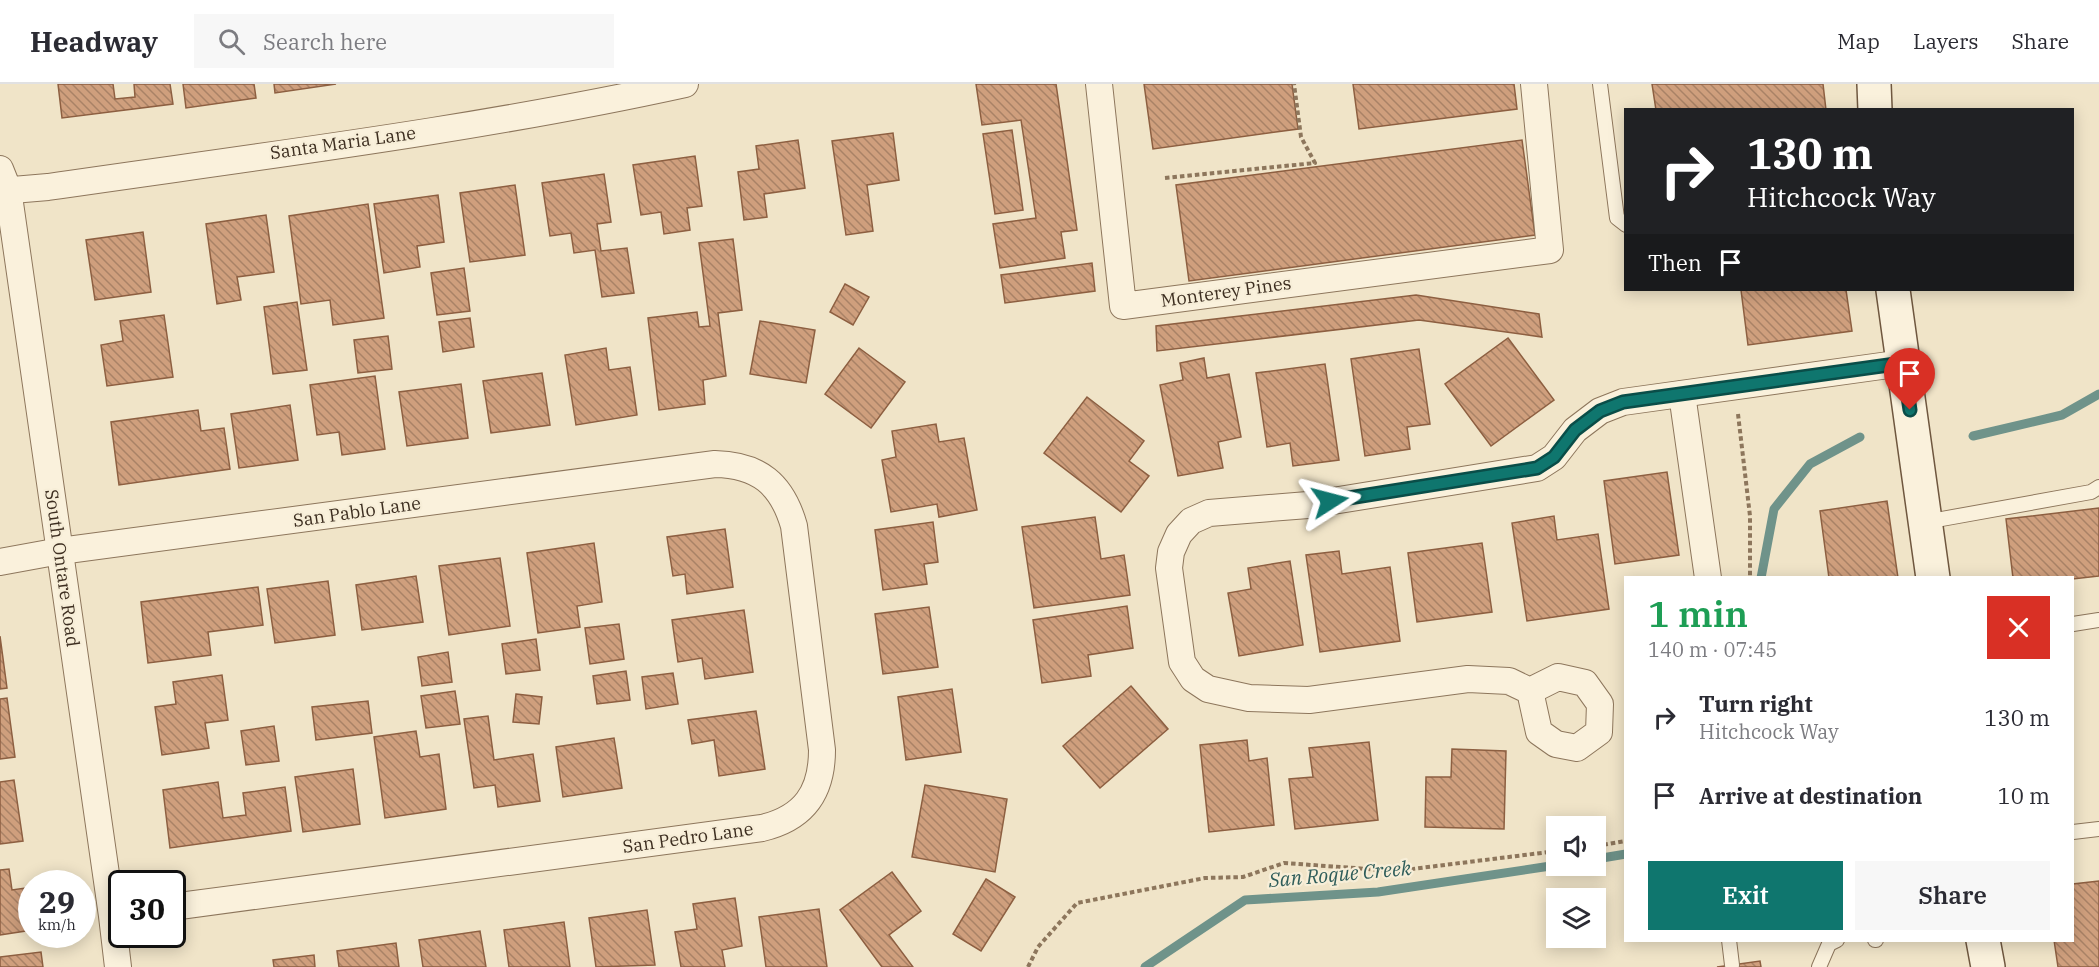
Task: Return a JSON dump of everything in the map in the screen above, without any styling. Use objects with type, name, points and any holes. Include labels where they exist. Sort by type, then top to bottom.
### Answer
[{"type":"street","name":"Santa Maria Lane","points":[[3,183],[48,187],[468,125],[685,84]]},
{"type":"street","name":"Monterey Pines","points":[[1099,84],[1123,306],[1550,250],[1534,84]]},
{"type":"street","points":[[1874,84],[1875,108]]},
{"type":"street","name":"South Ontare Road","points":[[3,183],[110,870]]},
{"type":"street","points":[[1893,291],[1933,576]]},
{"type":"street","points":[[1530,691],[1509,681],[1468,679],[1309,700],[1249,698],[1208,689],[1193,679],[1182,662],[1169,568],[1171,552],[1179,534],[1191,521],[1209,513],[1308,505],[1537,468],[1554,457],[1575,430],[1600,411],[1623,402],[1903,363]]},
{"type":"street","points":[[1682,394],[1708,576]]},
{"type":"street","name":"San Pablo Lane","points":[[0,562],[60,551],[715,464]]},
{"type":"street","name":"San Pedro Lane","points":[[186,905],[762,828],[780,824],[795,814],[808,802],[818,786],[822,767],[822,750],[794,526],[789,508],[780,492],[766,478],[750,469],[715,464]]},
{"type":"street","points":[[1983,942],[1988,967]]},
{"type":"street","name":"South Ontare Road","points":[[118,948],[118,967]]},
{"type":"lane","points":[[1600,84],[1617,218],[1624,223]]},
{"type":"lane","points":[[1925,522],[2091,492],[2099,487]]},
{"type":"lane","points":[[2074,624],[2099,620]]},
{"type":"lane","points":[[2074,832],[2099,829]]},
{"type":"lane","points":[[1729,942],[1732,965]]},
{"type":"lane","points":[[1819,967],[1829,944],[1833,942]]},
{"type":"path","points":[[1165,178],[1315,162],[1301,137],[1294,84]]},
{"type":"path","points":[[1735,386],[1750,516],[1750,576]]},
{"type":"path","points":[[1606,844],[1624,841]]},
{"type":"path","points":[[1028,967],[1038,947],[1077,903],[1205,878],[1243,877],[1284,863],[1396,871],[1546,852]]},
{"type":"building","points":[[58,84],[113,84],[115,99],[135,97],[134,84],[170,84],[173,104],[62,118]]},
{"type":"building","points":[[183,84],[254,84],[256,98],[186,108]]},
{"type":"building","points":[[274,84],[336,84],[275,93]]},
{"type":"building","points":[[976,84],[1056,84],[1077,230],[1061,232],[1065,258],[1000,268],[993,224],[1036,218],[1021,120],[982,125]]},
{"type":"building","points":[[1144,84],[1292,84],[1298,129],[1153,149]]},
{"type":"building","points":[[1353,84],[1514,84],[1517,109],[1359,129]]},
{"type":"building","points":[[1652,84],[1823,84],[1826,108],[1656,108]]},
{"type":"building","points":[[1012,130],[1023,210],[995,214],[983,134]]},
{"type":"building","points":[[893,133],[899,180],[867,185],[873,231],[846,235],[832,141]]},
{"type":"building","points":[[798,140],[805,188],[764,194],[767,217],[744,220],[738,172],[759,169],[756,146]]},
{"type":"building","points":[[1522,140],[1535,235],[1189,281],[1176,185]]},
{"type":"building","points":[[695,156],[702,206],[687,208],[690,230],[664,234],[661,212],[641,215],[633,165]]},
{"type":"building","points":[[604,174],[611,222],[597,224],[601,251],[627,248],[634,293],[602,297],[595,250],[574,253],[571,233],[550,236],[542,183]]},
{"type":"building","points":[[515,185],[525,255],[470,262],[460,193]]},
{"type":"building","points":[[438,195],[444,242],[417,246],[420,267],[384,273],[374,204]]},
{"type":"building","points":[[368,204],[384,318],[333,325],[330,300],[301,304],[289,216]]},
{"type":"building","points":[[266,215],[274,272],[237,277],[241,300],[217,304],[206,224]]},
{"type":"building","points":[[143,232],[151,292],[95,300],[86,240]]},
{"type":"building","points":[[733,239],[742,310],[718,313],[726,376],[703,380],[705,404],[659,410],[648,318],[697,312],[699,327],[710,326],[699,243]]},
{"type":"building","points":[[1092,263],[1095,291],[1005,303],[1001,275]]},
{"type":"building","points":[[464,268],[470,311],[437,315],[431,273]]},
{"type":"building","points":[[845,284],[869,297],[853,325],[830,312]]},
{"type":"building","points":[[1741,291],[1846,291],[1852,331],[1748,345]]},
{"type":"building","points":[[1416,295],[1539,314],[1542,337],[1419,320],[1157,351],[1156,326]]},
{"type":"building","points":[[297,302],[307,370],[273,374],[264,307]]},
{"type":"building","points":[[164,315],[173,377],[107,386],[101,345],[123,341],[120,321]]},
{"type":"building","points":[[470,318],[474,347],[443,352],[439,322]]},
{"type":"building","points":[[760,321],[815,330],[806,383],[750,374]]},
{"type":"building","points":[[388,336],[392,369],[358,373],[354,340]]},
{"type":"building","points":[[1508,338],[1554,400],[1491,446],[1445,384]]},
{"type":"building","points":[[606,348],[609,370],[630,367],[637,415],[576,425],[565,355]]},
{"type":"building","points":[[859,348],[905,382],[871,428],[825,394]]},
{"type":"building","points":[[1419,349],[1430,424],[1407,427],[1410,449],[1365,456],[1351,359]]},
{"type":"building","points":[[1204,358],[1207,378],[1229,374],[1241,437],[1218,442],[1223,468],[1178,476],[1160,385],[1183,380],[1180,363]]},
{"type":"building","points":[[1325,364],[1339,460],[1293,466],[1290,443],[1267,447],[1256,373]]},
{"type":"building","points":[[542,373],[550,425],[491,433],[483,381]]},
{"type":"building","points":[[375,376],[385,449],[342,455],[339,432],[317,435],[310,385]]},
{"type":"building","points":[[461,384],[468,438],[407,446],[399,392]]},
{"type":"building","points":[[1087,397],[1144,441],[1129,461],[1149,476],[1121,512],[1044,453]]},
{"type":"building","points":[[290,405],[298,460],[239,468],[231,414]]},
{"type":"building","points":[[198,410],[201,431],[224,428],[230,469],[119,485],[111,422]]},
{"type":"building","points":[[936,424],[939,442],[964,438],[977,510],[939,517],[937,504],[891,512],[882,460],[896,457],[892,431]]},
{"type":"building","points":[[1667,472],[1679,555],[1615,564],[1604,481]]},
{"type":"building","points":[[1887,501],[1898,576],[1829,576],[1820,511]]},
{"type":"building","points":[[2099,508],[2099,576],[2074,579],[2074,576],[2013,576],[2006,519]]},
{"type":"building","points":[[1554,516],[1557,540],[1598,534],[1609,609],[1527,621],[1512,523]]},
{"type":"building","points":[[1095,517],[1101,559],[1124,555],[1130,595],[1034,608],[1022,527]]},
{"type":"building","points":[[933,522],[938,562],[924,564],[927,584],[883,590],[875,530]]},
{"type":"building","points":[[725,529],[733,587],[687,594],[685,574],[673,576],[667,537]]},
{"type":"building","points":[[594,543],[602,602],[577,606],[580,627],[538,633],[527,553]]},
{"type":"building","points":[[1482,543],[1492,612],[1417,622],[1408,553]]},
{"type":"building","points":[[1339,551],[1342,574],[1390,567],[1400,641],[1320,652],[1306,555]]},
{"type":"building","points":[[500,558],[510,626],[449,635],[439,566]]},
{"type":"building","points":[[1290,561],[1303,645],[1239,656],[1228,593],[1251,589],[1248,568]]},
{"type":"building","points":[[416,576],[423,622],[362,630],[356,585]]},
{"type":"building","points":[[328,581],[335,635],[275,643],[267,589]]},
{"type":"building","points":[[258,587],[263,625],[208,632],[211,655],[148,663],[141,602]]},
{"type":"building","points":[[1127,606],[1133,648],[1088,655],[1091,676],[1042,683],[1033,620]]},
{"type":"building","points":[[929,607],[938,667],[883,674],[875,614]]},
{"type":"building","points":[[744,610],[753,672],[705,679],[702,658],[678,662],[672,620]]},
{"type":"building","points":[[619,624],[624,659],[590,664],[585,628]]},
{"type":"building","points":[[0,636],[7,688],[0,689]]},
{"type":"building","points":[[536,639],[540,670],[506,674],[502,644]]},
{"type":"building","points":[[448,652],[452,682],[422,686],[418,657]]},
{"type":"building","points":[[626,671],[630,700],[597,704],[593,676]]},
{"type":"building","points":[[673,673],[678,704],[646,709],[642,677]]},
{"type":"building","points":[[222,675],[228,720],[205,723],[209,748],[162,755],[155,707],[176,704],[173,682]]},
{"type":"building","points":[[1131,686],[1168,729],[1100,788],[1063,746]]},
{"type":"building","points":[[952,689],[961,752],[906,760],[898,697]]},
{"type":"building","points":[[455,691],[460,724],[426,728],[421,696]]},
{"type":"building","points":[[516,694],[542,697],[539,724],[513,722]]},
{"type":"building","points":[[7,698],[15,757],[0,759],[0,699]]},
{"type":"building","points":[[368,701],[372,733],[316,740],[312,707]]},
{"type":"building","points":[[756,711],[765,769],[719,776],[714,740],[692,744],[688,720]]},
{"type":"building","points":[[488,716],[494,760],[533,754],[540,801],[498,807],[495,785],[474,788],[464,719]]},
{"type":"building","points":[[274,726],[279,761],[246,765],[241,731]]},
{"type":"building","points":[[416,731],[420,757],[439,754],[446,809],[385,818],[374,737]]},
{"type":"building","points":[[614,738],[622,788],[563,797],[556,747]]},
{"type":"building","points":[[1247,740],[1249,761],[1267,758],[1274,825],[1209,832],[1200,745]]},
{"type":"building","points":[[1369,742],[1378,820],[1295,829],[1289,779],[1313,777],[1309,748]]},
{"type":"building","points":[[1452,749],[1506,751],[1504,829],[1425,827],[1426,777],[1451,777]]},
{"type":"building","points":[[353,769],[360,824],[303,832],[295,777]]},
{"type":"building","points":[[14,780],[23,841],[0,844],[0,782]]},
{"type":"building","points":[[218,782],[223,818],[246,815],[243,793],[285,787],[291,831],[170,848],[163,790]]},
{"type":"building","points":[[925,785],[1007,799],[995,872],[912,857]]},
{"type":"building","points":[[9,869],[12,890],[18,889],[18,932],[0,935],[0,870]]},
{"type":"building","points":[[892,872],[921,911],[889,935],[913,967],[882,967],[840,910]]},
{"type":"building","points":[[986,879],[1015,897],[981,951],[953,934]]},
{"type":"building","points":[[2099,881],[2099,967],[2058,967],[2054,942],[2074,942],[2074,884]]},
{"type":"building","points":[[735,898],[742,946],[722,950],[725,967],[681,967],[675,932],[697,929],[693,904]]},
{"type":"building","points":[[819,909],[827,967],[766,967],[759,917]]},
{"type":"building","points":[[647,910],[655,965],[596,967],[589,918]]},
{"type":"building","points":[[564,922],[570,967],[509,967],[504,930]]},
{"type":"building","points":[[480,931],[486,967],[423,967],[419,940]]},
{"type":"building","points":[[396,943],[399,967],[339,967],[337,951]]},
{"type":"building","points":[[41,952],[43,967],[0,967],[0,957]]},
{"type":"building","points":[[314,955],[315,967],[274,967],[273,960]]},
{"type":"building","points":[[1760,961],[1761,967],[1717,967],[1732,965]]},
{"type":"waterway","name":"San Roque Creek","points":[[1973,436],[2062,415],[2099,394]]},
{"type":"waterway","name":"San Roque Creek","points":[[1761,576],[1774,509],[1810,464],[1860,437]]},
{"type":"waterway","name":"San Roque Creek","points":[[1606,857],[1624,854]]},
{"type":"waterway","name":"San Roque Creek","points":[[1145,967],[1245,900],[1378,892],[1546,867]]},
{"type":"route","points":[[1330,501],[1537,468],[1554,457],[1575,430],[1600,411],[1623,402],[1903,363],[1910,410]]}]
